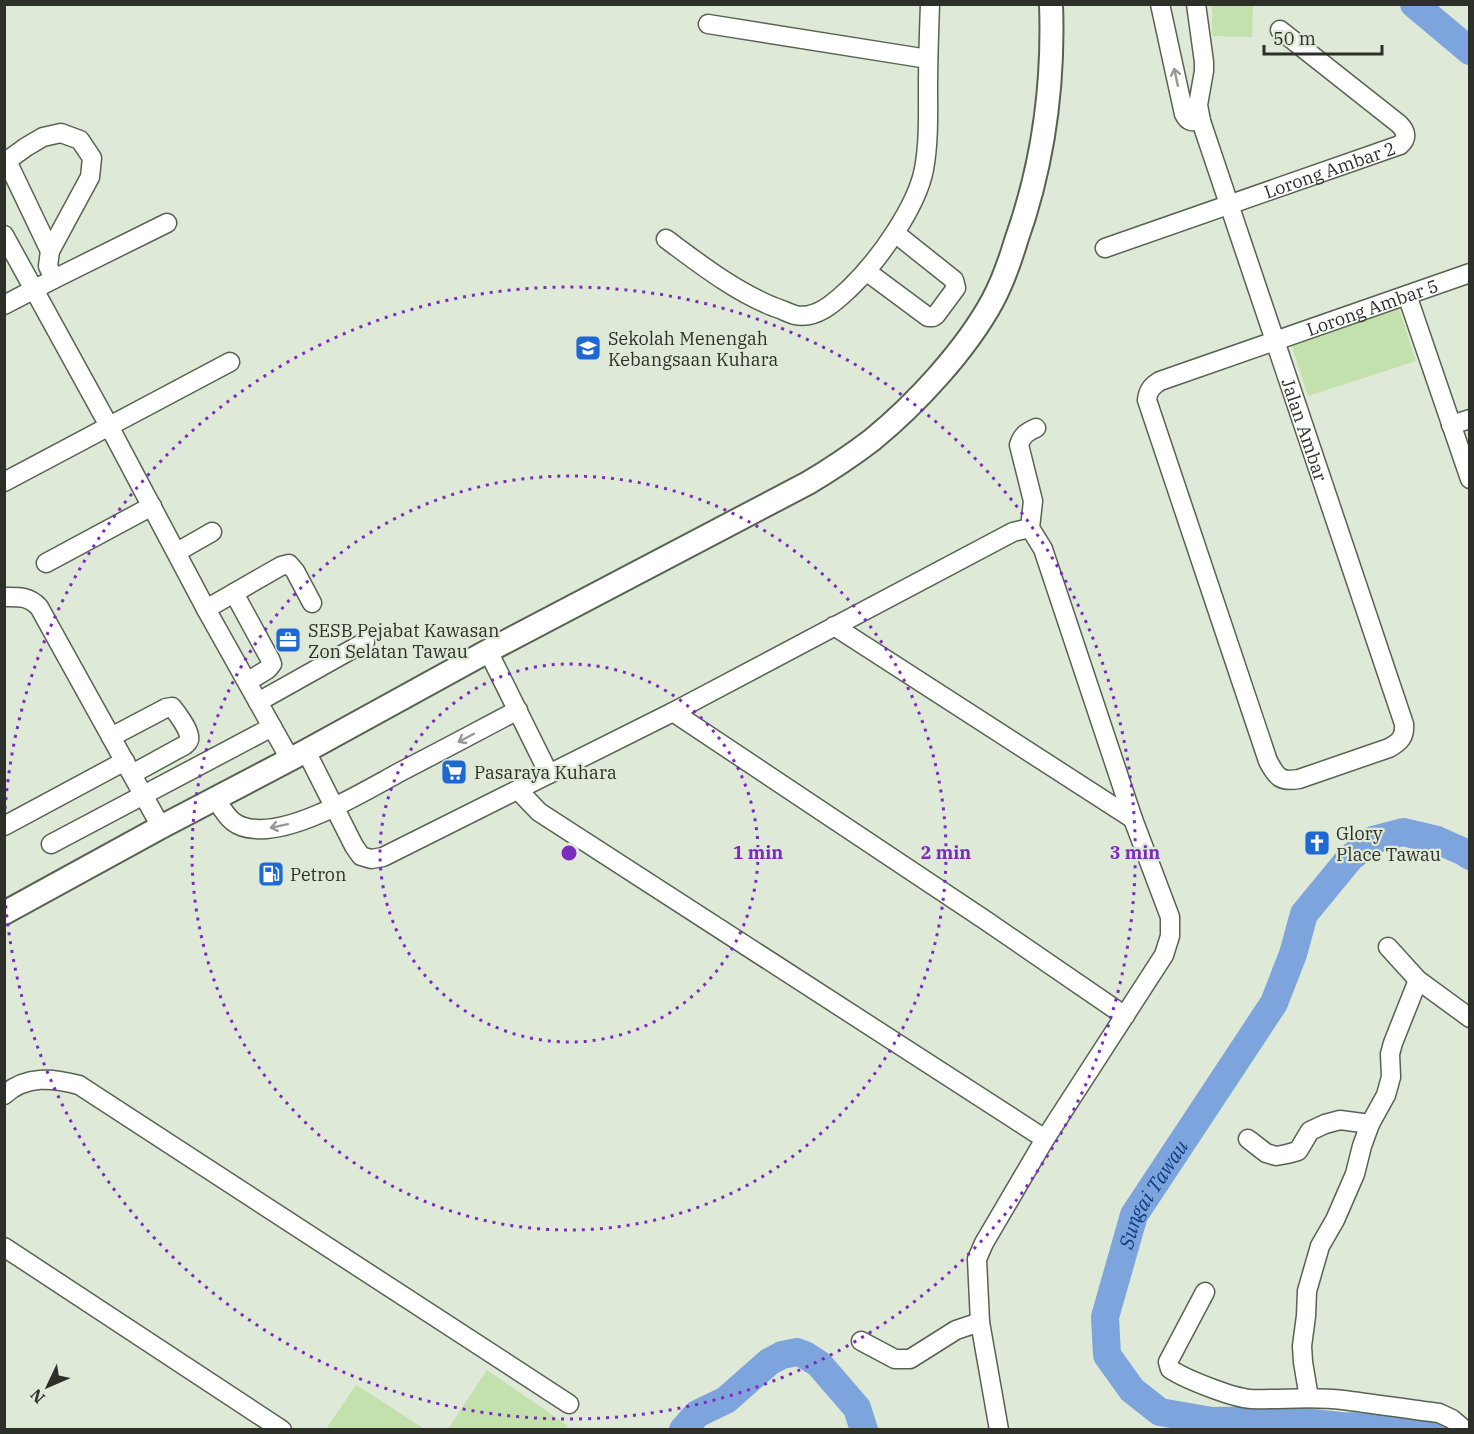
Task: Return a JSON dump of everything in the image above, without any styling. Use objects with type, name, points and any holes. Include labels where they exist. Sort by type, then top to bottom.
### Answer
[{"type":"main road","points":[[4,913],[488,651],[808,483],[844,461],[873,439],[934,380],[972,332],[1004,278],[1022,224],[1041,148],[1048,106],[1052,43],[1051,4]]},
{"type":"main road","points":[[1052,43],[1060,4]]},
{"type":"street","points":[[666,238],[716,276],[758,300],[795,315],[805,316],[815,313],[830,306],[843,295],[866,271],[895,233],[915,197],[924,170],[928,129],[930,4]]},
{"type":"street","points":[[1160,4],[1184,114],[1191,122],[1201,121]]},
{"type":"street","name":"Jalan Ambar","points":[[1196,4],[1204,62],[1198,105],[1201,121],[1404,724],[1402,738]]},
{"type":"street","points":[[708,24],[928,59]]},
{"type":"street","name":"Lorong Ambar 2","points":[[1228,205],[1400,145],[1405,141],[1406,134],[1399,124],[1280,30]]},
{"type":"street","points":[[50,251],[6,162],[42,137],[62,133],[80,140],[92,158],[90,177],[50,251],[48,266],[54,279]]},
{"type":"street","points":[[1105,248],[1228,205]]},
{"type":"street","points":[[4,305],[167,223]]},
{"type":"street","points":[[866,271],[928,317],[936,315],[956,288],[954,280],[895,233]]},
{"type":"street","points":[[4,235],[272,727],[298,755],[334,807],[361,856],[371,859],[382,857],[518,790],[673,712],[1013,532],[1030,528]]},
{"type":"street","name":"Lorong Ambar 5","points":[[1402,738],[1389,748],[1299,779],[1289,781],[1281,779],[1274,772],[1268,761],[1147,400],[1150,389],[1160,381],[1470,273]]},
{"type":"street","points":[[1407,295],[1470,479]]},
{"type":"street","points":[[4,482],[230,362]]},
{"type":"street","points":[[1451,425],[1470,418]]},
{"type":"street","points":[[999,1430],[980,1322],[977,1259],[1045,1139],[1164,955],[1170,936],[1170,917],[1133,819],[1043,549],[1030,528],[1034,501],[1019,445],[1021,437],[1026,432],[1036,428]]},
{"type":"street","points":[[46,562],[153,506]]},
{"type":"street","points":[[177,552],[212,532]]},
{"type":"street","points":[[206,609],[282,566],[290,564],[312,603]]},
{"type":"street","points":[[234,593],[272,664],[247,682]]},
{"type":"street","points":[[4,597],[25,597],[39,607],[161,826]]},
{"type":"street","points":[[834,626],[1133,819]]},
{"type":"street","points":[[258,702],[365,642]]},
{"type":"street","points":[[488,651],[549,774]]},
{"type":"street","points":[[4,826],[128,768],[185,745],[189,736],[177,712],[172,708],[166,708],[111,737]]},
{"type":"street","points":[[215,798],[230,820],[241,826],[256,830],[296,822],[334,807],[518,710]]},
{"type":"street","points":[[673,712],[1125,1016]]},
{"type":"street","points":[[51,844],[272,727]]},
{"type":"street","points":[[518,790],[539,812],[1045,1139]]},
{"type":"street","points":[[1388,947],[1418,980],[1470,1018]]},
{"type":"street","points":[[1309,1398],[1302,1346],[1307,1290],[1320,1246],[1335,1220],[1355,1174],[1370,1124],[1386,1095],[1391,1077],[1392,1043],[1418,980]]},
{"type":"street","points":[[4,1095],[33,1080],[57,1079],[79,1085],[569,1404]]},
{"type":"street","points":[[1248,1139],[1266,1153],[1276,1156],[1298,1151],[1310,1131],[1325,1124],[1340,1120],[1370,1124]]},
{"type":"street","points":[[4,1247],[282,1430]]},
{"type":"street","points":[[1205,1292],[1168,1362],[1170,1369],[1176,1373],[1211,1388],[1250,1399],[1343,1400],[1438,1413],[1452,1419],[1465,1430]]},
{"type":"street","points":[[861,1341],[895,1359],[910,1359],[956,1330],[980,1322]]},
{"type":"green space","points":[[1212,5],[1253,5],[1252,37],[1212,36]]},
{"type":"green space","points":[[1399,309],[1416,361],[1308,396],[1291,344]]},
{"type":"green space","points":[[487,1370],[568,1426],[565,1430],[448,1429]]},
{"type":"green space","points":[[356,1385],[425,1429],[326,1429]]},
{"type":"waterway","name":"Sungai Tawau","points":[[1414,4],[1470,51]]},
{"type":"waterway","name":"Sungai Tawau","points":[[1434,1430],[1340,1426],[1287,1420],[1212,1421],[1160,1412],[1132,1390],[1107,1355],[1105,1317],[1134,1215],[1274,1003],[1293,954],[1304,914],[1350,858],[1373,840],[1403,832],[1437,840],[1470,856]]},
{"type":"waterway","name":"Sungai Tawau","points":[[683,1430],[697,1414],[726,1400],[769,1362],[782,1355],[797,1352],[819,1364],[857,1408],[864,1430]]},
{"type":"place","name":"Sekolah Menengah Kebangsaan Kuhara","points":[[588,348]]},
{"type":"place","name":"SESB Pejabat Kawasan Zon Selatan Tawau","points":[[288,640]]},
{"type":"place","name":"Pasaraya Kuhara","points":[[454,772]]},
{"type":"place","name":"Glory Place Tawau","points":[[1317,843]]},
{"type":"place","name":"Petron","points":[[271,874]]}]
